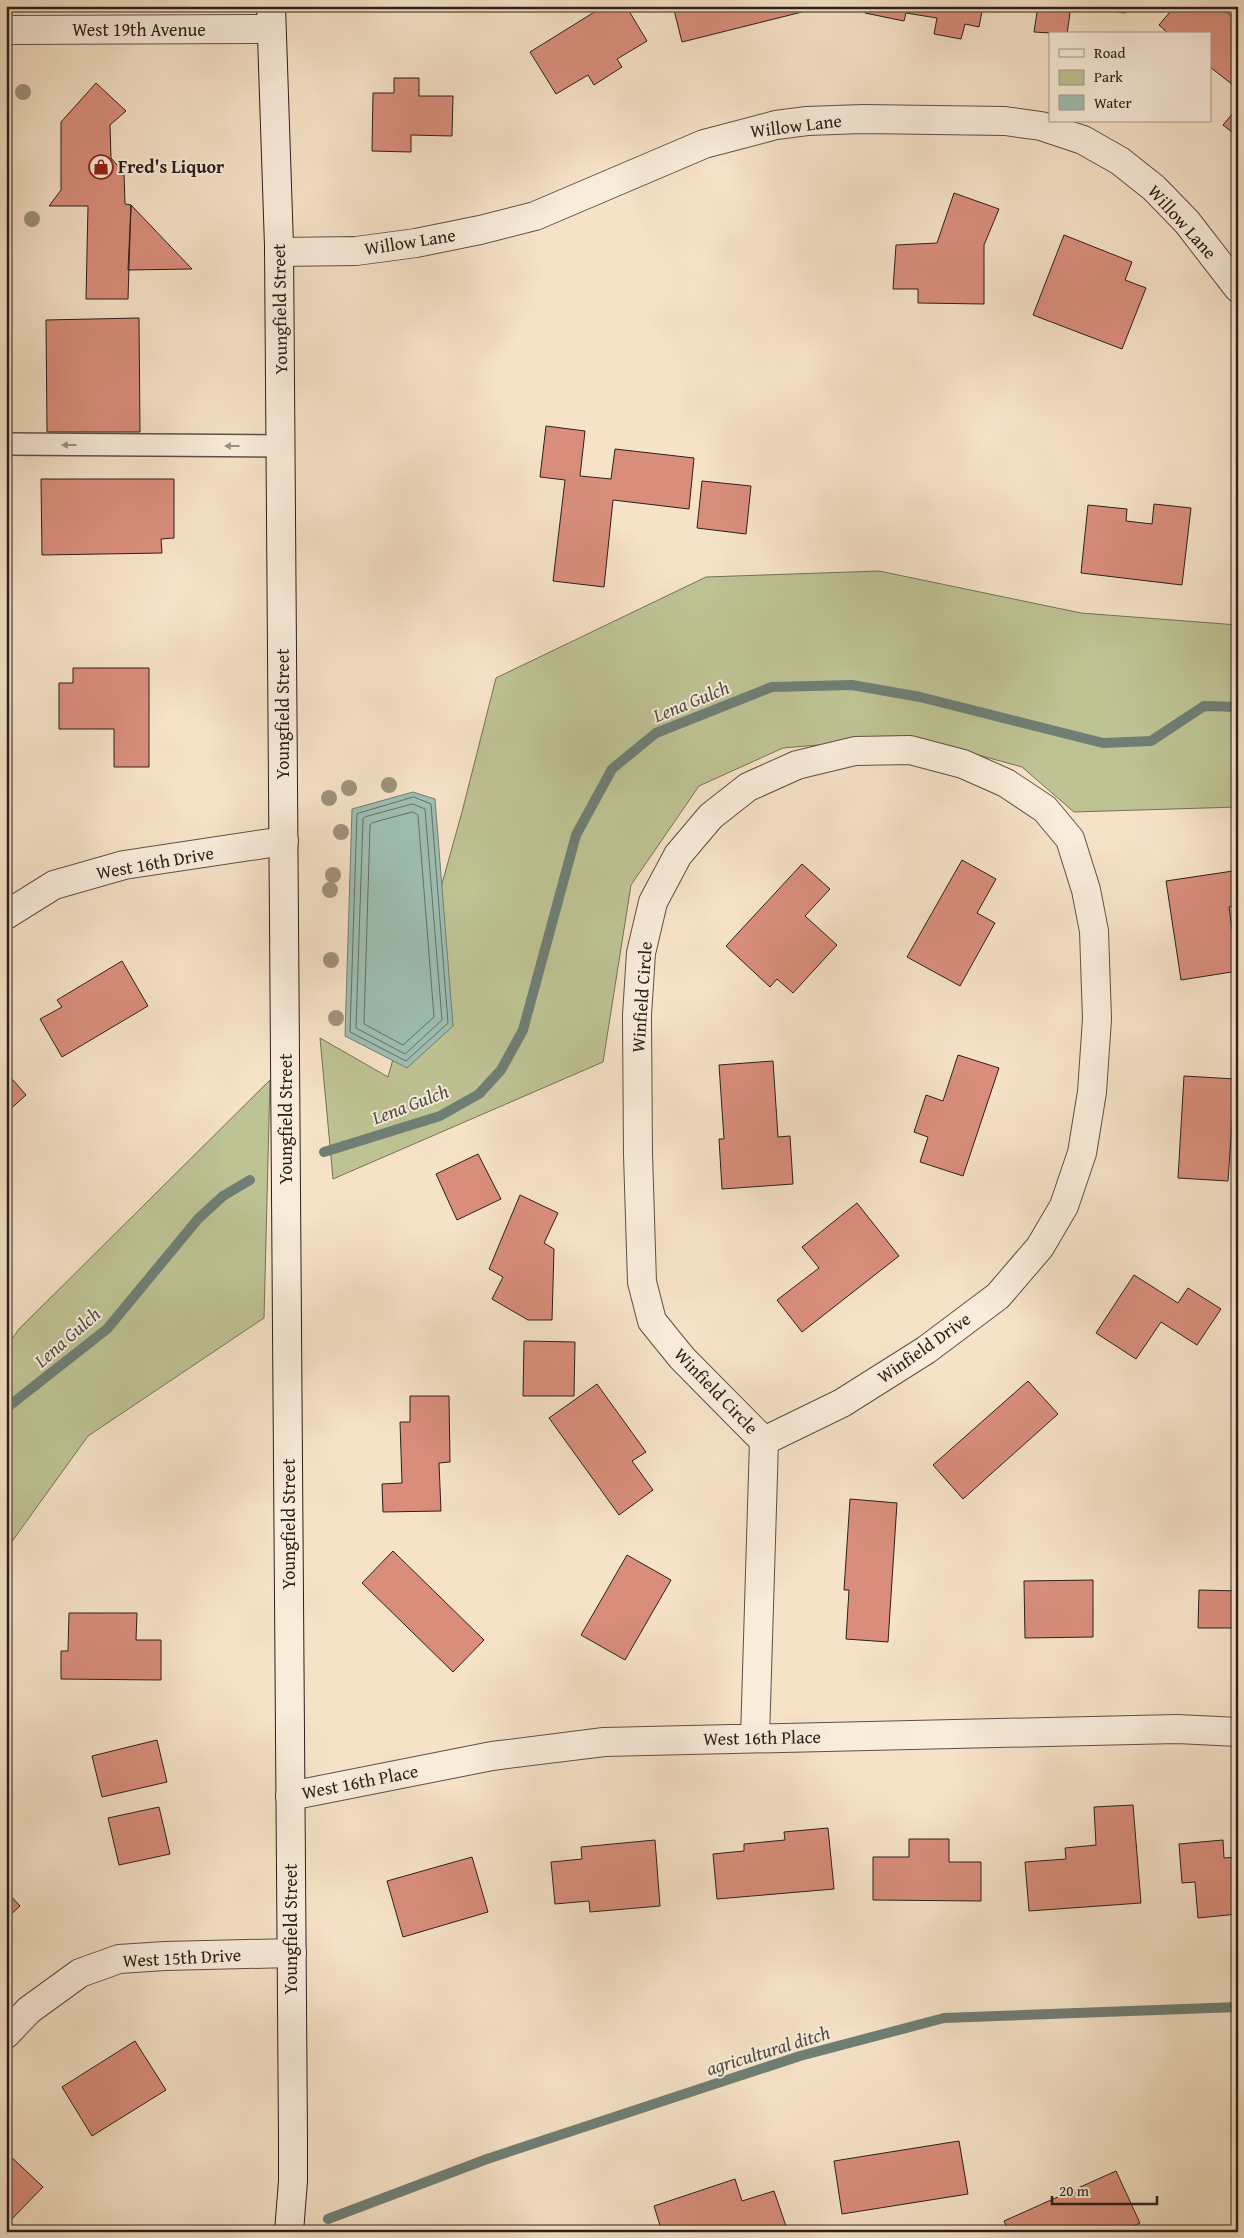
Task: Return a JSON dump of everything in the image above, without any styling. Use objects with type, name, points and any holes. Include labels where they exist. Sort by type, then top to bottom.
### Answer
[{"type":"street","name":"West 19th Avenue","points":[[6,30],[271,18]]},
{"type":"street","name":"Youngfield Street","points":[[271,18],[279,252],[281,446],[292,1953],[293,2181],[289,2232]]},
{"type":"street","name":"Willow Lane","points":[[279,252],[356,250],[416,243],[535,216],[704,144],[776,125],[807,121],[863,119],[1005,121],[1041,126],[1083,140],[1120,161],[1154,188],[1187,222],[1238,288]]},
{"type":"street","name":"Winfield Circle","points":[[764,1440],[682,1358],[652,1321],[642,1282],[638,1154],[637,1025],[641,953],[653,902],[678,854],[711,816],[748,787],[797,765],[855,751],[910,750],[963,764],[1006,783],[1045,809],[1070,839],[1086,890],[1094,930]]},
{"type":"street","name":"West 16th Drive","points":[[6,915],[54,885],[124,865],[284,841]]},
{"type":"street","name":"Winfield Drive","points":[[764,1440],[842,1403],[926,1350],[998,1296],[1040,1247],[1064,1206],[1082,1153],[1092,1092],[1097,1019],[1094,930]]},
{"type":"street","points":[[755,1738],[764,1440]]},
{"type":"street","name":"West 16th Place","points":[[290,1796],[492,1756],[604,1742],[1177,1729],[1238,1732]]},
{"type":"street","name":"West 15th Drive","points":[[6,2034],[29,2010],[80,1972],[119,1959],[292,1953]]},
{"type":"lane","points":[[6,444],[281,446]]},
{"type":"green space","points":[[879,571],[1081,613],[1238,625],[1238,807],[1074,812],[1022,767],[913,737],[783,748],[699,786],[631,885],[603,1062],[333,1179],[320,1038],[388,1077],[462,812],[496,678],[706,577]]},
{"type":"green space","points":[[270,1080],[264,1318],[88,1436],[8,1547],[6,1786],[6,1347],[19,1329]]},
{"type":"water","points":[[413,792],[435,799],[453,1026],[407,1068],[345,1036],[352,809]]},
{"type":"building","points":[[604,6],[626,6],[647,41],[617,59],[622,67],[594,85],[588,75],[556,94],[530,52]]},
{"type":"building","points":[[673,6],[821,6],[822,7],[682,42]]},
{"type":"building","points":[[866,6],[983,6],[979,27],[965,24],[961,39],[934,34],[937,18],[906,13],[904,21],[865,13]]},
{"type":"building","points":[[1038,6],[1071,6],[1067,32],[1034,32]]},
{"type":"building","points":[[1079,6],[1126,6],[1125,13]]},
{"type":"building","points":[[1175,6],[1219,6],[1238,21],[1238,89],[1212,69],[1212,32],[1167,32],[1159,25]]},
{"type":"building","points":[[394,78],[419,78],[419,96],[453,96],[452,136],[411,135],[411,152],[372,151],[373,93],[394,93]]},
{"type":"building","points":[[96,83],[126,111],[110,125],[111,158],[124,173],[125,204],[131,205],[128,299],[86,299],[88,206],[49,206],[61,190],[61,122]]},
{"type":"building","points":[[1238,107],[1238,137],[1223,125]]},
{"type":"building","points":[[954,193],[999,209],[984,245],[984,304],[918,303],[918,289],[893,289],[896,245],[937,243]]},
{"type":"building","points":[[131,205],[192,269],[128,270]]},
{"type":"building","points":[[1064,235],[1132,262],[1125,280],[1146,288],[1122,349],[1033,315]]},
{"type":"building","points":[[139,318],[140,432],[47,432],[46,320]]},
{"type":"building","points":[[546,426],[585,431],[580,476],[611,479],[615,449],[694,458],[689,509],[613,500],[604,587],[553,581],[565,480],[540,477]]},
{"type":"building","points":[[41,479],[174,479],[174,538],[161,539],[162,553],[42,555]]},
{"type":"building","points":[[702,481],[751,486],[746,534],[697,528]]},
{"type":"building","points":[[1154,504],[1191,508],[1182,585],[1081,573],[1088,505],[1127,509],[1126,521],[1152,524]]},
{"type":"building","points":[[73,668],[149,668],[149,767],[114,767],[114,729],[59,729],[59,683],[73,683]]},
{"type":"building","points":[[962,860],[996,879],[977,913],[995,923],[960,986],[907,957]]},
{"type":"building","points":[[802,864],[830,889],[805,916],[837,945],[793,993],[777,979],[770,987],[726,946]]},
{"type":"building","points":[[1233,871],[1238,905],[1229,907],[1238,971],[1181,980],[1166,881]]},
{"type":"building","points":[[122,961],[148,1006],[62,1057],[40,1019],[62,1007],[57,1000]]},
{"type":"building","points":[[958,1055],[999,1068],[963,1176],[920,1162],[928,1137],[914,1132],[926,1095],[943,1101]]},
{"type":"building","points":[[773,1061],[778,1137],[790,1136],[793,1184],[722,1189],[719,1139],[724,1139],[719,1065]]},
{"type":"building","points":[[6,1072],[26,1095],[6,1113]]},
{"type":"building","points":[[1184,1076],[1235,1079],[1228,1181],[1178,1178]]},
{"type":"building","points":[[478,1154],[501,1199],[457,1220],[436,1174]]},
{"type":"building","points":[[520,1195],[558,1213],[544,1243],[554,1249],[552,1320],[528,1320],[492,1299],[503,1277],[489,1269]]},
{"type":"building","points":[[857,1203],[899,1256],[802,1332],[777,1300],[819,1268],[802,1247]]},
{"type":"building","points":[[1134,1275],[1178,1303],[1188,1288],[1221,1309],[1197,1345],[1161,1322],[1136,1359],[1096,1333]]},
{"type":"building","points":[[524,1341],[575,1342],[574,1396],[523,1396]]},
{"type":"building","points":[[1028,1381],[1058,1414],[963,1499],[933,1465]]},
{"type":"building","points":[[597,1384],[646,1452],[632,1461],[653,1490],[619,1515],[549,1418]]},
{"type":"building","points":[[410,1396],[449,1396],[450,1462],[439,1463],[441,1511],[383,1512],[382,1484],[402,1483],[400,1422],[410,1422]]},
{"type":"building","points":[[850,1499],[897,1503],[888,1642],[846,1639],[849,1590],[844,1590]]},
{"type":"building","points":[[393,1551],[484,1640],[453,1672],[362,1583]]},
{"type":"building","points":[[627,1555],[671,1580],[625,1660],[581,1635]]},
{"type":"building","points":[[1093,1580],[1093,1637],[1025,1638],[1024,1581]]},
{"type":"building","points":[[1199,1590],[1238,1591],[1238,1628],[1198,1628]]},
{"type":"building","points":[[69,1613],[137,1613],[136,1640],[161,1640],[161,1680],[61,1679],[61,1651],[68,1651]]},
{"type":"building","points":[[157,1740],[167,1782],[102,1797],[92,1756]]},
{"type":"building","points":[[1133,1805],[1141,1903],[1029,1911],[1025,1862],[1066,1859],[1065,1848],[1096,1845],[1094,1807]]},
{"type":"building","points":[[159,1807],[170,1854],[119,1865],[108,1818]]},
{"type":"building","points":[[828,1828],[834,1889],[717,1899],[713,1854],[744,1851],[744,1844],[785,1840],[784,1832]]},
{"type":"building","points":[[909,1839],[949,1839],[949,1862],[981,1862],[981,1901],[873,1900],[873,1857],[909,1857]]},
{"type":"building","points":[[655,1840],[660,1906],[590,1912],[589,1901],[555,1904],[551,1862],[582,1859],[581,1847]]},
{"type":"building","points":[[1223,1840],[1224,1858],[1238,1857],[1238,1914],[1198,1918],[1195,1882],[1182,1883],[1179,1844]]},
{"type":"building","points":[[472,1857],[488,1912],[403,1937],[387,1881]]},
{"type":"building","points":[[6,1891],[20,1906],[6,1919]]},
{"type":"building","points":[[135,2041],[166,2090],[92,2136],[62,2087]]},
{"type":"building","points":[[959,2141],[968,2194],[842,2214],[834,2161]]},
{"type":"building","points":[[6,2152],[43,2187],[6,2225]]},
{"type":"building","points":[[1116,2171],[1140,2223],[1121,2232],[1009,2232],[1004,2221]]},
{"type":"building","points":[[735,2179],[742,2201],[774,2191],[788,2232],[662,2232],[654,2206]]},
{"type":"waterway","name":"Lena Gulch","points":[[324,1152],[440,1116],[479,1094],[501,1070],[523,1030],[576,835],[612,769],[656,733],[772,687],[852,685],[920,697],[1103,743],[1151,741],[1204,706],[1238,707]]},
{"type":"waterway","name":"Lena Gulch","points":[[6,1411],[9,1406],[107,1329],[198,1219],[223,1196],[250,1180]]},
{"type":"waterway","name":"agricultural ditch","points":[[328,2219],[487,2159],[800,2056],[944,2018],[1238,2007]]},
{"type":"place","name":"Fred's Liquor","points":[[101,167]]}]
